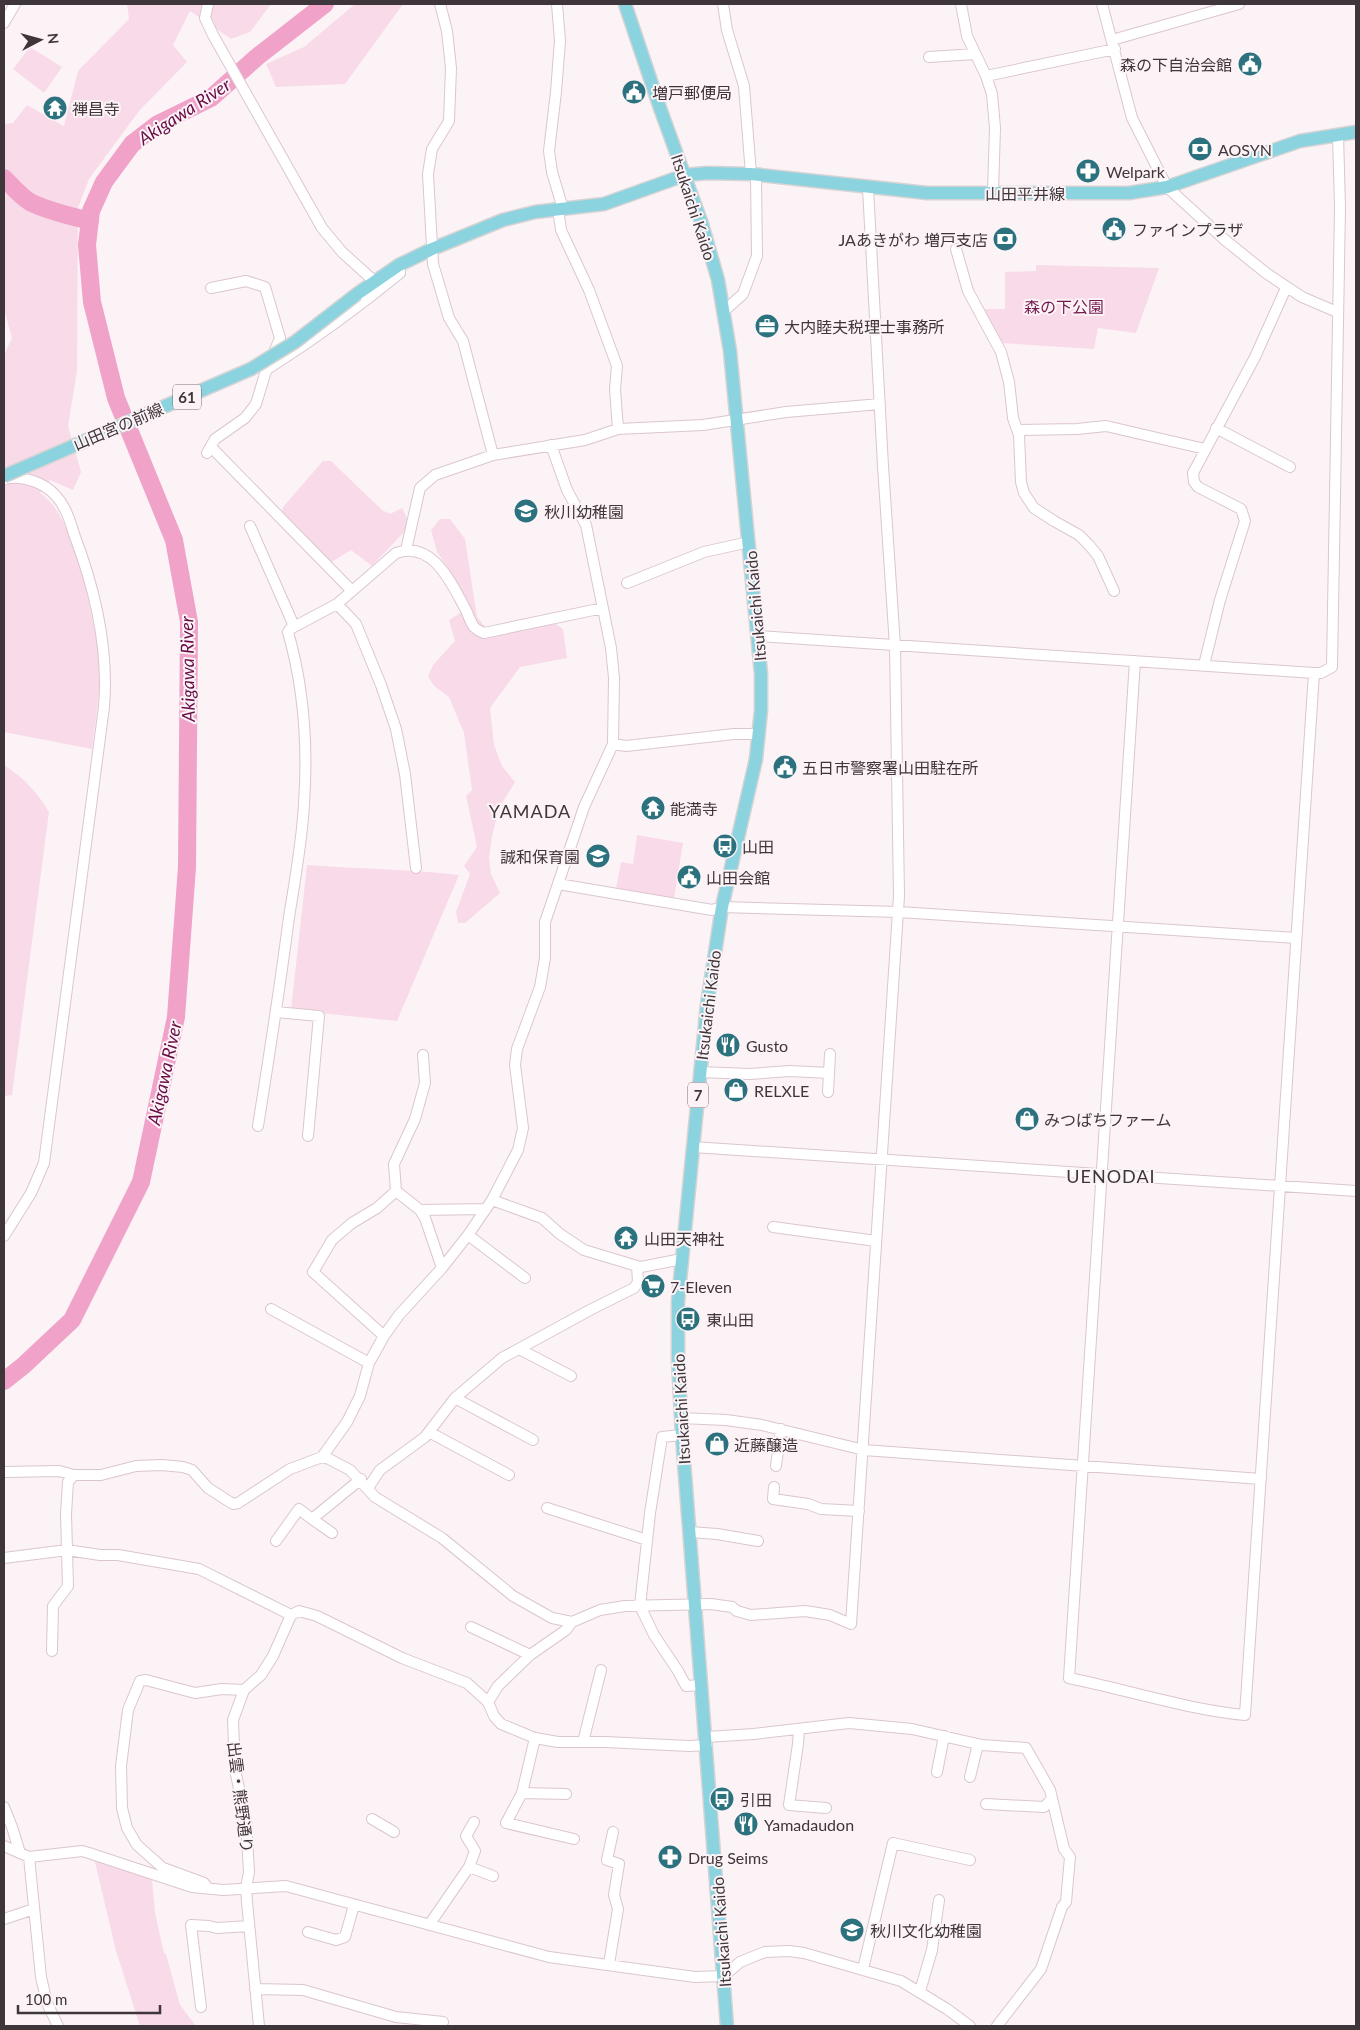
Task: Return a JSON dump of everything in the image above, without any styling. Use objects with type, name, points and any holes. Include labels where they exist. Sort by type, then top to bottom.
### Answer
[{"type":"main road","name":"Itsukaichi Kaido","points":[[625,4],[709,248],[723,312],[730,351],[761,674],[759,734],[751,783],[722,907],[707,1005],[692,1147],[677,1333],[682,1435],[728,2026]]},
{"type":"main road","name":"山田平井線","points":[[685,175],[707,173],[754,175],[927,193],[1129,193],[1167,187],[1294,142],[1356,132]]},
{"type":"main road","name":"61","points":[[374,282],[399,265],[432,249],[514,216],[604,204],[685,175]]},
{"type":"main road","name":"山田宮の前線","points":[[4,477],[251,369],[294,342],[374,282]]},
{"type":"street","points":[[4,23],[15,4]]},
{"type":"street","points":[[208,4],[205,18],[213,35],[322,228],[342,252],[374,282]]},
{"type":"street","points":[[440,4],[447,31],[451,68],[449,121],[432,150],[428,174],[433,264],[449,318],[463,341],[493,456]]},
{"type":"street","points":[[557,4],[560,41],[549,151],[552,172],[561,209],[561,230],[589,290],[617,366],[615,389],[618,429]]},
{"type":"street","points":[[723,4],[727,30],[744,86],[754,175],[757,256],[743,294],[723,312]]},
{"type":"street","points":[[961,4],[965,32],[986,76],[992,94],[995,128],[993,192]]},
{"type":"street","points":[[1102,4],[1132,118],[1167,187],[1225,240],[1286,288],[1337,312]]},
{"type":"street","points":[[986,76],[1113,44],[1239,4]]},
{"type":"street","points":[[928,57],[975,54]]},
{"type":"street","points":[[758,636],[1314,673],[1321,673],[1332,667],[1340,208],[1338,134]]},
{"type":"street","points":[[488,1702],[498,1686],[530,1655],[566,1630],[572,1622],[600,1610],[625,1606],[695,1604],[732,1607],[737,1611],[752,1615],[799,1611],[830,1615],[851,1624],[864,1450],[898,912],[896,646],[868,188]]},
{"type":"street","points":[[956,250],[968,291],[1001,352],[1009,382],[1013,418],[1018,430],[1021,482],[1024,492],[1034,508],[1079,535],[1089,545],[1098,556],[1114,591]]},
{"type":"street","points":[[269,368],[322,334],[375,294],[400,274],[399,265]]},
{"type":"street","points":[[211,288],[246,281],[265,287],[281,335],[256,404],[245,418],[215,439],[209,450],[352,591]]},
{"type":"street","points":[[1204,665],[1220,600],[1246,521],[1241,509],[1198,487],[1194,482],[1193,473],[1255,357],[1286,288]]},
{"type":"street","points":[[406,550],[420,488],[426,481],[435,475],[493,456],[585,440],[618,429],[702,425],[786,412],[880,404]]},
{"type":"street","points":[[1018,430],[1077,429],[1106,426],[1205,449]]},
{"type":"street","points":[[1216,428],[1290,467]]},
{"type":"street","points":[[4,1472],[59,1471],[74,1476],[101,1474],[136,1466],[162,1465],[182,1467],[192,1470],[208,1488],[233,1504],[238,1503],[290,1469],[322,1457],[348,1422],[360,1396],[369,1363],[384,1336],[399,1315],[442,1268],[468,1235],[489,1204],[513,1161],[522,1140],[523,1128],[515,1065],[517,1049],[540,987],[546,958],[545,922],[584,807],[613,744],[614,678],[603,608],[586,524],[567,490],[551,445]]},
{"type":"street","points":[[4,477],[36,482],[53,493],[64,507],[91,582],[104,650],[106,682],[103,717],[44,1162],[31,1194],[4,1236]]},
{"type":"street","points":[[250,526],[294,626]]},
{"type":"street","points":[[627,583],[704,552],[749,542]]},
{"type":"street","points":[[258,1126],[276,1012],[304,806],[305,741],[302,696],[297,665],[288,632],[294,626],[337,604],[396,553],[413,549],[434,560],[451,582],[475,628],[484,633],[603,608]]},
{"type":"street","points":[[337,604],[356,624],[381,685],[396,729],[405,774],[416,868]]},
{"type":"street","points":[[1136,661],[1117,926],[1069,1678],[1099,1683],[1190,1708],[1245,1715],[1314,673]]},
{"type":"street","points":[[613,744],[626,746],[734,734],[759,734]]},
{"type":"street","points":[[558,884],[712,910],[722,907],[898,912],[1296,938]]},
{"type":"street","points":[[276,1012],[319,1016],[308,1136]]},
{"type":"street","points":[[828,1092],[830,1054]]},
{"type":"street","points":[[422,1055],[425,1082],[415,1119],[394,1164],[396,1191],[420,1210],[425,1218],[442,1268]]},
{"type":"street","points":[[700,1072],[750,1074],[790,1071],[829,1073]]},
{"type":"street","points":[[692,1147],[1356,1191]]},
{"type":"street","points":[[384,1336],[313,1272],[332,1240],[352,1223],[377,1208],[396,1191]]},
{"type":"street","points":[[420,1210],[489,1204],[542,1218],[576,1246],[636,1266],[641,1267],[682,1259]]},
{"type":"street","points":[[773,1227],[876,1241]]},
{"type":"street","points":[[468,1235],[525,1278]]},
{"type":"street","points":[[368,1488],[380,1470],[429,1432],[455,1398],[502,1358],[634,1288],[638,1282],[636,1266]]},
{"type":"street","points":[[271,1309],[369,1363]]},
{"type":"street","points":[[519,1349],[571,1376]]},
{"type":"street","points":[[455,1398],[533,1440]]},
{"type":"street","points":[[681,1418],[726,1420],[781,1429],[864,1450],[1261,1479]]},
{"type":"street","points":[[776,1466],[781,1429]]},
{"type":"street","points":[[429,1432],[509,1475]]},
{"type":"street","points":[[682,1435],[662,1437],[647,1540],[640,1606],[654,1635],[686,1686],[702,1685]]},
{"type":"street","points":[[322,1457],[344,1466],[361,1479],[375,1497],[442,1538],[512,1596],[552,1618],[572,1622]]},
{"type":"street","points":[[52,1651],[53,1606],[68,1586],[68,1482],[74,1476]]},
{"type":"street","points":[[312,1519],[361,1479]]},
{"type":"street","points":[[774,1487],[773,1499],[808,1504],[821,1509],[859,1511]]},
{"type":"street","points":[[547,1508],[647,1540]]},
{"type":"street","points":[[276,1540],[299,1509],[332,1533]]},
{"type":"street","points":[[690,1532],[717,1534],[758,1541]]},
{"type":"street","points":[[4,1558],[67,1550],[100,1555],[118,1555],[199,1570],[291,1615],[300,1611],[317,1616],[402,1658],[466,1683],[488,1702],[494,1716],[501,1724],[535,1738],[558,1742],[689,1746],[706,1741],[849,1724],[912,1729],[978,1744],[1026,1748],[1050,1790],[1064,1849],[1070,1857],[1068,1898],[1062,1908],[1041,1969],[997,2026]]},
{"type":"street","name":"出雲・熊野通り","points":[[259,2026],[246,1888],[249,1872],[246,1820],[235,1770],[232,1730],[237,1706],[244,1690],[261,1675],[273,1656],[291,1615]]},
{"type":"street","points":[[471,1627],[530,1655]]},
{"type":"street","points":[[582,1742],[601,1670]]},
{"type":"street","points":[[208,1889],[204,1882],[163,1868],[138,1845],[127,1828],[122,1808],[121,1766],[128,1710],[140,1681],[146,1680],[196,1693],[222,1689],[244,1690]]},
{"type":"street","points":[[799,1729],[789,1804],[826,1808]]},
{"type":"street","points":[[937,1772],[944,1736]]},
{"type":"street","points":[[535,1738],[522,1792],[506,1823],[574,1839]]},
{"type":"street","points":[[970,1777],[978,1744]]},
{"type":"street","points":[[522,1792],[566,1794]]},
{"type":"street","points":[[986,1804],[1044,1807],[1052,1799]]},
{"type":"street","points":[[4,1807],[24,1855],[34,1909],[43,1988],[47,2003],[58,2026]]},
{"type":"street","points":[[372,1818],[394,1832]]},
{"type":"street","points":[[429,1925],[469,1867],[476,1851],[466,1836],[474,1822]]},
{"type":"street","points":[[609,1964],[618,1909],[614,1895],[619,1864],[607,1860],[613,1832]]},
{"type":"street","points":[[863,1970],[892,1843],[970,1860]]},
{"type":"street","points":[[4,1846],[24,1855],[82,1851],[192,1887],[208,1889],[286,1886],[502,1946],[549,1957],[695,1977],[724,1976],[740,1962],[765,1952],[804,1953],[894,1978],[920,1991],[970,2026]]},
{"type":"street","points":[[469,1867],[493,1876]]},
{"type":"street","points":[[920,1991],[932,1950],[939,1900]]},
{"type":"street","points":[[308,1932],[336,1940],[345,1937],[354,1905]]},
{"type":"street","points":[[4,1919],[34,1909]]},
{"type":"street","points":[[201,2007],[191,1925],[217,1928],[249,1926]]},
{"type":"street","points":[[255,1989],[303,1990],[396,2017],[443,2022]]},
{"type":"green space","points":[[127,4],[271,4],[250,32],[231,39],[190,11],[173,45],[187,62],[139,111],[89,179],[78,208],[77,371],[68,426],[81,472],[73,490],[50,480],[40,493],[51,503],[61,517],[69,535],[82,575],[98,647],[100,680],[92,749],[4,732],[4,355],[12,338],[4,309],[4,124],[13,123],[27,105],[64,126],[78,71],[129,19]]},
{"type":"green space","points":[[355,4],[403,4],[345,84],[276,87],[266,64],[304,47]]},
{"type":"green space","points":[[30,47],[62,67],[44,93],[13,69]]},
{"type":"green space","name":"森の下公園","points":[[1036,265],[1159,268],[1136,333],[1098,328],[1094,349],[1002,343],[981,309],[1005,309],[1005,272],[1036,271]]},
{"type":"green space","points":[[323,461],[331,461],[382,510],[390,514],[402,508],[407,518],[405,531],[372,566],[351,550],[330,563],[281,516],[283,507]]},
{"type":"green space","points":[[440,519],[450,519],[465,539],[477,617],[487,629],[553,622],[563,629],[567,658],[520,667],[490,708],[494,745],[502,766],[515,782],[499,808],[489,858],[491,874],[500,893],[465,923],[458,923],[456,912],[470,874],[464,866],[477,847],[466,796],[472,790],[464,733],[449,697],[434,686],[428,676],[433,665],[455,641],[449,620],[468,608],[451,572],[437,552],[431,530]]},
{"type":"green space","points":[[4,765],[30,786],[49,812],[12,1095],[4,1096]]},
{"type":"green space","points":[[637,835],[683,843],[674,899],[616,889],[621,862],[633,864]]},
{"type":"green space","points":[[307,865],[459,875],[397,1021],[291,1010]]},
{"type":"green space","points":[[94,1858],[152,1879],[155,1913],[164,1953],[166,1954],[180,2005],[196,2026],[140,2026],[116,1951]]},
{"type":"waterway","name":"Akigawa River","points":[[4,1381],[23,1366],[72,1320],[141,1182],[176,1017],[187,867],[189,622],[174,540],[116,398],[92,302],[87,245],[91,211],[104,182],[132,144],[158,124],[211,98],[257,57],[325,4]]},
{"type":"waterway","points":[[4,178],[19,194],[30,202],[51,211],[90,221]]},
{"type":"place","name":"森の下自治会館","points":[[1250,64]]},
{"type":"place","name":"増戸郵便局","points":[[634,92]]},
{"type":"place","name":"禅昌寺","points":[[55,108]]},
{"type":"place","name":"AOSYN","points":[[1200,149]]},
{"type":"place","name":"Welpark","points":[[1088,171]]},
{"type":"place","name":"ファインプラザ","points":[[1114,229]]},
{"type":"place","name":"JAあきがわ 増戸支店","points":[[1005,239]]},
{"type":"place","name":"大内睦夫税理士事務所","points":[[767,326]]},
{"type":"place","name":"秋川幼稚園","points":[[526,511]]},
{"type":"place","name":"五日市警察署山田駐在所","points":[[785,767]]},
{"type":"place","name":"能満寺","points":[[653,808]]},
{"type":"place","name":"山田","points":[[725,846]]},
{"type":"place","name":"誠和保育園","points":[[598,856]]},
{"type":"place","name":"山田会館","points":[[689,877]]},
{"type":"place","name":"Gusto","points":[[728,1045]]},
{"type":"place","name":"RELXLE","points":[[736,1090]]},
{"type":"place","name":"みつばちファーム","points":[[1027,1119]]},
{"type":"place","name":"山田天神社","points":[[626,1238]]},
{"type":"place","name":"7-Eleven","points":[[653,1286]]},
{"type":"place","name":"東山田","points":[[688,1319]]},
{"type":"place","name":"近藤醸造","points":[[717,1444]]},
{"type":"place","name":"引田","points":[[722,1799]]},
{"type":"place","name":"Yamadaudon","points":[[746,1824]]},
{"type":"place","name":"Drug Seims","points":[[670,1857]]},
{"type":"place","name":"秋川文化幼稚園","points":[[852,1930]]},
{"type":"district","name":"YAMADA","points":[[530,811]]},
{"type":"district","name":"UENODAI","points":[[1111,1176]]}]
